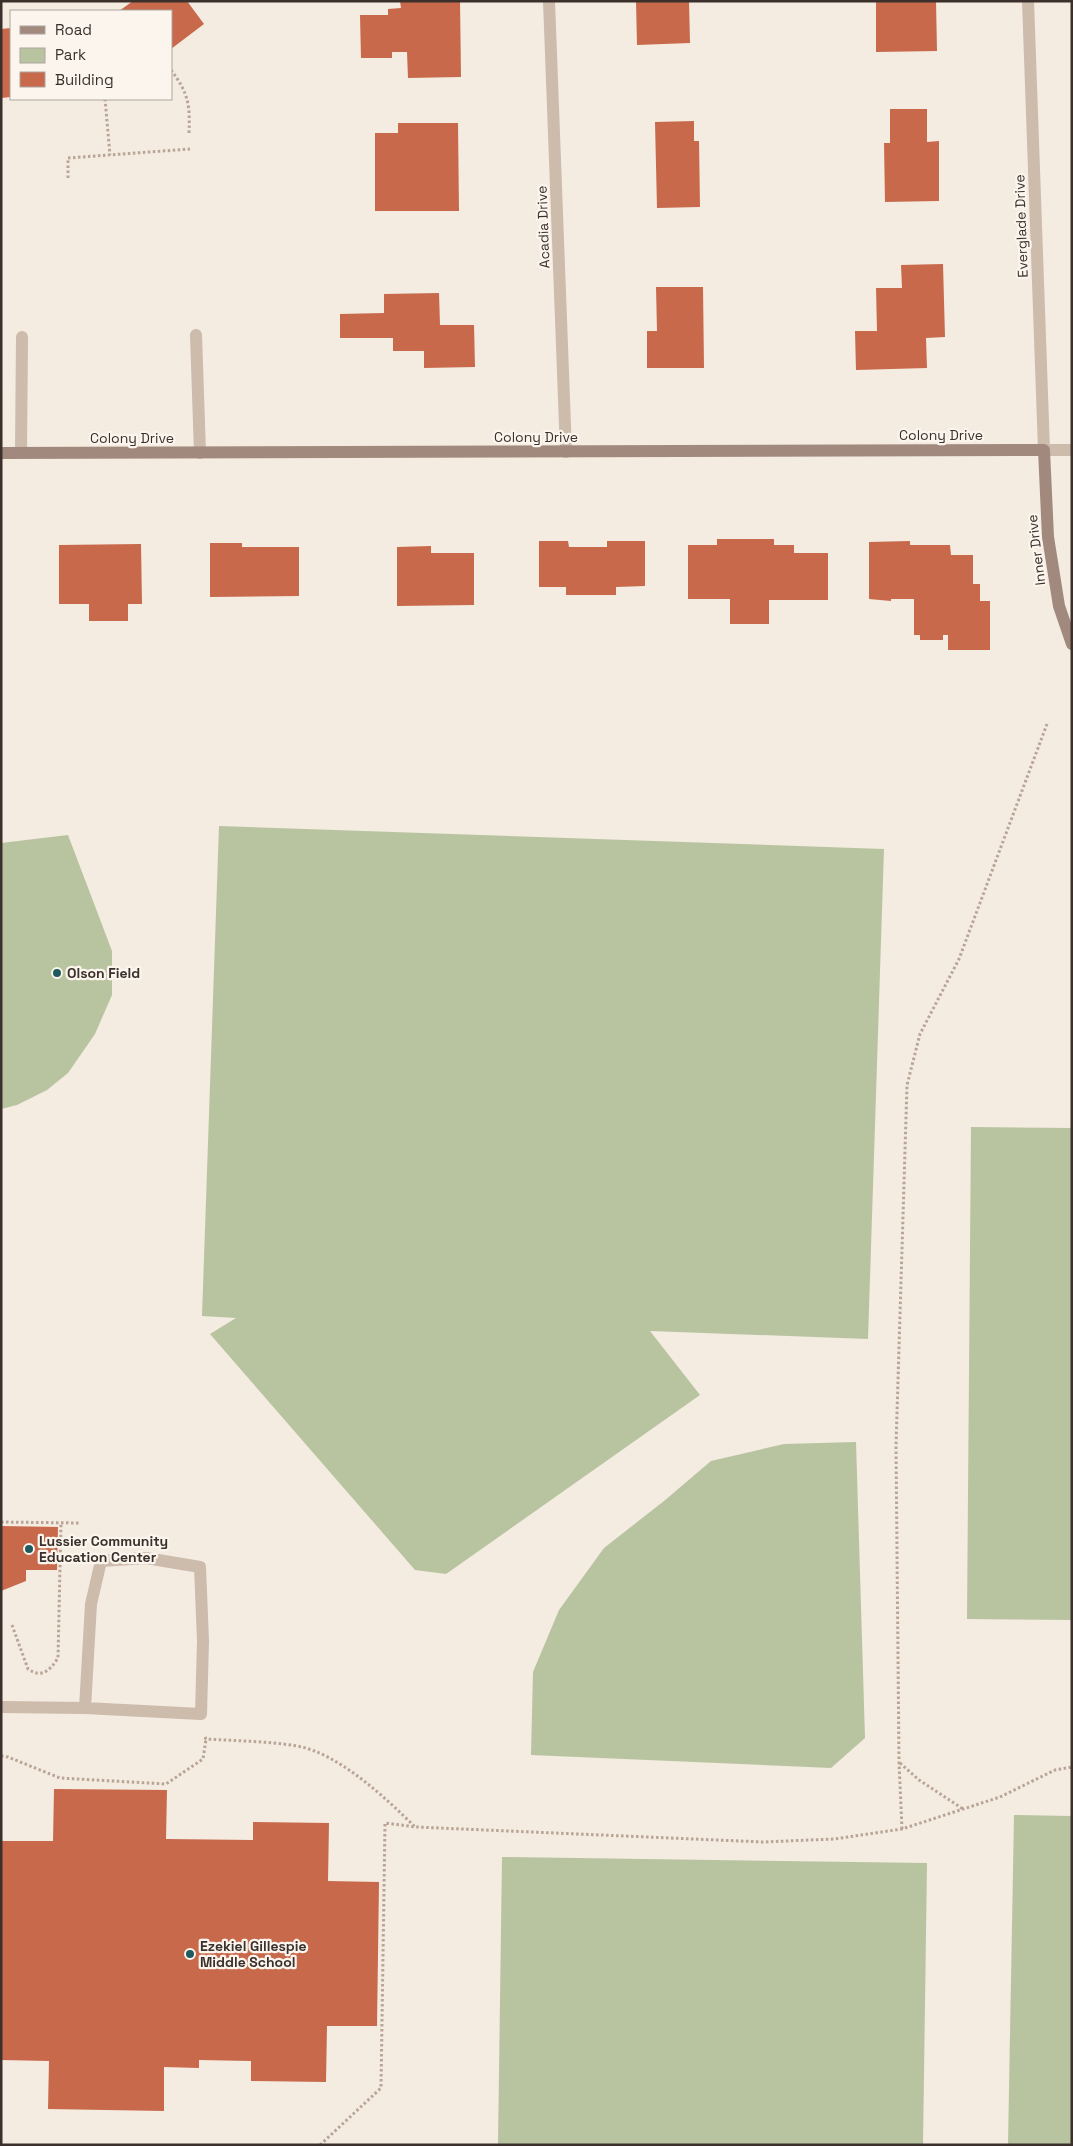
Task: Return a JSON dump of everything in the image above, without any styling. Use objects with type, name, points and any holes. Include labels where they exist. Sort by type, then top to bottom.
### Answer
[{"type":"street","name":"Acadia Drive","points":[[549,1],[566,452]]},
{"type":"street","name":"Everglade Drive","points":[[1028,1],[1044,450]]},
{"type":"street","points":[[196,335],[200,453]]},
{"type":"street","points":[[21,453],[22,337]]},
{"type":"street","name":"Inner Drive","points":[[1044,450],[1048,537],[1059,606],[1072,644]]},
{"type":"street","name":"Colony Drive","points":[[1,453],[1072,450]]},
{"type":"street","points":[[1,1707],[86,1708],[201,1714],[203,1641],[200,1567],[146,1558],[101,1561],[91,1604],[86,1708]]},
{"type":"path","points":[[172,71],[180,82],[190,106],[189,134]]},
{"type":"path","points":[[105,100],[110,154]]},
{"type":"path","points":[[68,178],[68,158],[190,149]]},
{"type":"path","points":[[902,1829],[899,1762],[896,1446],[908,1085],[920,1034],[959,959],[1047,724]]},
{"type":"path","points":[[1,1522],[80,1523]]},
{"type":"path","points":[[12,1625],[28,1670],[35,1674],[44,1673],[51,1668],[58,1658],[61,1523]]},
{"type":"path","points":[[1,1756],[8,1756],[60,1778],[166,1784],[203,1759],[206,1738],[201,1714]]},
{"type":"path","points":[[206,1738],[298,1746],[330,1759],[378,1790],[416,1827]]},
{"type":"path","points":[[899,1762],[919,1780],[964,1809]]},
{"type":"path","points":[[320,2145],[381,2088],[385,1823],[416,1827],[763,1842],[834,1839],[902,1829],[1000,1797],[1055,1770],[1072,1768]]},
{"type":"green space","points":[[219,826],[884,849],[868,1339],[650,1331],[700,1395],[446,1574],[415,1570],[210,1334],[236,1318],[202,1316]]},
{"type":"green space","name":"Olson Field","points":[[68,835],[112,951],[112,995],[95,1034],[68,1073],[47,1090],[17,1105],[1,1109],[1,843]]},
{"type":"green space","points":[[971,1127],[1072,1128],[1072,1620],[967,1619]]},
{"type":"green space","points":[[856,1442],[865,1738],[831,1768],[531,1755],[533,1672],[559,1610],[604,1548],[711,1461],[784,1444]]},
{"type":"green space","points":[[1014,1815],[1072,1816],[1072,2145],[1008,2145]]},
{"type":"green space","points":[[502,1857],[927,1863],[923,2145],[498,2145]]},
{"type":"building","points":[[133,1],[187,1],[204,24],[172,48],[172,10],[120,10]]},
{"type":"building","points":[[400,1],[460,1],[461,77],[408,78],[407,52],[392,52],[392,58],[361,58],[360,15],[388,15],[388,9],[401,8]]},
{"type":"building","points":[[636,1],[689,1],[690,43],[637,45]]},
{"type":"building","points":[[876,1],[936,1],[937,51],[876,52]]},
{"type":"building","points":[[10,28],[10,97],[1,98],[1,29]]},
{"type":"building","points":[[890,109],[927,109],[927,142],[939,141],[939,201],[885,202],[884,143],[890,143]]},
{"type":"building","points":[[694,121],[694,141],[699,141],[700,207],[657,208],[655,122]]},
{"type":"building","points":[[398,123],[458,123],[459,211],[375,211],[375,133],[398,133]]},
{"type":"building","points":[[943,264],[945,337],[926,338],[927,368],[856,370],[855,331],[877,331],[876,288],[902,288],[901,265]]},
{"type":"building","points":[[656,287],[703,287],[704,368],[647,368],[647,331],[657,331]]},
{"type":"building","points":[[439,293],[440,325],[474,325],[475,367],[424,368],[424,351],[393,351],[393,338],[340,338],[340,314],[384,313],[384,294]]},
{"type":"building","points":[[717,539],[774,539],[774,545],[794,545],[794,553],[828,553],[828,600],[769,600],[769,624],[730,624],[730,599],[688,599],[688,545],[717,545]]},
{"type":"building","points":[[539,541],[568,541],[569,547],[607,547],[607,541],[645,541],[645,586],[616,587],[616,595],[566,595],[566,587],[539,587]]},
{"type":"building","points":[[910,541],[910,545],[950,545],[951,555],[973,555],[973,584],[980,584],[980,601],[990,601],[990,650],[948,650],[948,635],[943,635],[943,640],[920,640],[920,635],[914,635],[914,599],[891,599],[891,601],[869,599],[869,542]]},
{"type":"building","points":[[210,543],[242,543],[242,547],[299,547],[299,596],[210,597]]},
{"type":"building","points":[[141,544],[142,604],[128,604],[128,621],[89,621],[89,604],[59,604],[59,545]]},
{"type":"building","points":[[431,546],[431,553],[474,553],[474,605],[397,606],[397,547]]},
{"type":"building","name":"Lussier Community Education Center","points":[[1,1526],[58,1527],[57,1570],[26,1570],[26,1581],[1,1591]]},
{"type":"building","name":"Ezekiel Gillespie Middle School","points":[[54,1789],[167,1790],[166,1839],[253,1840],[253,1822],[329,1823],[328,1881],[379,1882],[377,2026],[327,2026],[326,2082],[251,2081],[251,2061],[199,2060],[199,2068],[164,2067],[164,2111],[48,2109],[49,2061],[1,2060],[1,1841],[53,1841]]},
{"type":"place","name":"Olson Field","points":[[57,973]]},
{"type":"place","name":"Lussier Community Education Center","points":[[29,1549]]},
{"type":"place","name":"Ezekiel Gillespie Middle School","points":[[190,1954]]}]
